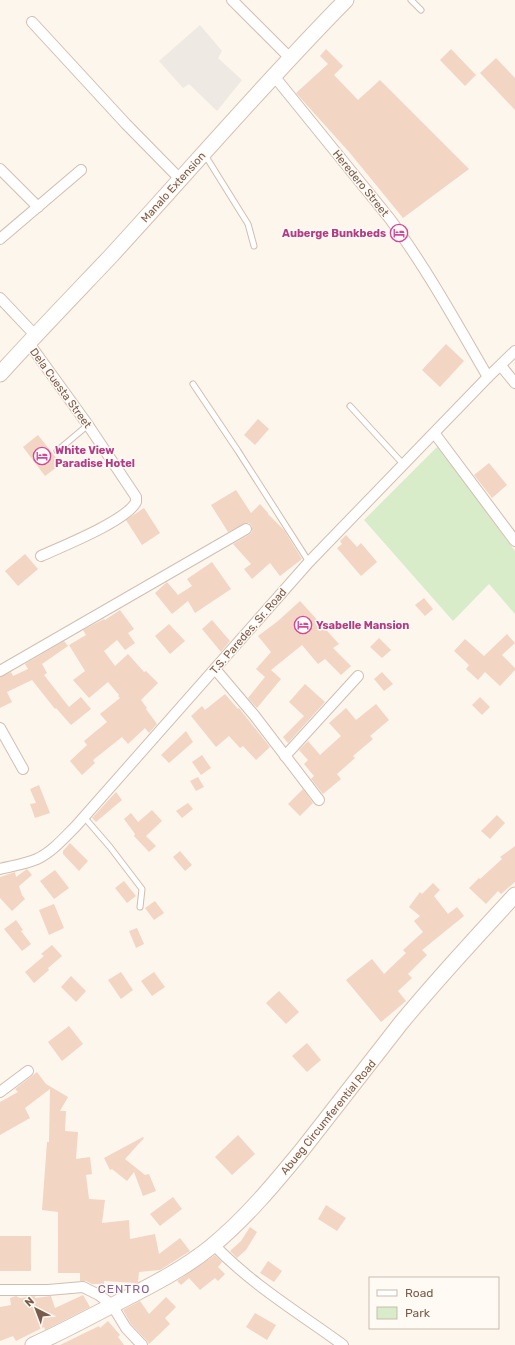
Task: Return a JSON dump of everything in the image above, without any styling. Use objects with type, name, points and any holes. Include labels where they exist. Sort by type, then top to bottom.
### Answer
[{"type":"street","points":[[232,0],[290,58]]},
{"type":"street","name":"Manalo Extension","points":[[0,374],[31,339],[110,257],[290,58],[346,0]]},
{"type":"street","points":[[32,22],[126,124],[180,179]]},
{"type":"street","name":"Heredero Street","points":[[274,76],[408,243],[423,265],[488,377]]},
{"type":"street","points":[[0,169],[38,207]]},
{"type":"street","points":[[0,239],[81,170]]},
{"type":"street","name":"Dela Cuesta Street","points":[[0,298],[31,339],[136,497],[136,502],[129,511],[106,525],[42,556]]},
{"type":"street","name":"T.S. Paredes, Sr. Road","points":[[0,869],[38,858],[56,846],[84,817],[309,562],[515,351]]},
{"type":"street","points":[[501,366],[515,383]]},
{"type":"street","points":[[435,434],[515,541]]},
{"type":"street","points":[[0,671],[246,529]]},
{"type":"street","points":[[215,669],[254,715],[319,800]]},
{"type":"street","points":[[285,756],[358,676]]},
{"type":"street","points":[[0,728],[23,769]]},
{"type":"street","name":"Abueg Circumferential Road","points":[[33,1345],[58,1334],[187,1264],[214,1244],[256,1203],[284,1172],[407,1017],[462,951],[515,895]]},
{"type":"street","points":[[0,1092],[28,1071]]},
{"type":"street","points":[[214,1244],[227,1259],[250,1278],[343,1345]]},
{"type":"street","points":[[0,1290],[48,1290],[83,1287],[99,1295],[112,1305],[126,1328],[142,1345]]},
{"type":"lane","points":[[411,0],[422,10]]},
{"type":"lane","points":[[203,153],[248,224],[254,246]]},
{"type":"lane","points":[[193,384],[309,562]]},
{"type":"lane","points":[[350,406],[404,465]]},
{"type":"lane","points":[[57,451],[88,425]]},
{"type":"lane","points":[[84,817],[110,847],[142,889],[140,907]]},
{"type":"shaded area","points":[[200,25],[222,51],[218,58],[242,80],[217,111],[189,84],[183,88],[159,61]]},
{"type":"green space","points":[[438,446],[515,551],[515,614],[489,584],[453,621],[364,520]]},
{"type":"building","points":[[326,49],[343,66],[334,75],[358,100],[380,80],[469,169],[403,218],[350,153],[296,93],[328,64],[320,56]]},
{"type":"building","points":[[451,49],[476,75],[465,86],[440,60]]},
{"type":"building","points":[[496,58],[515,78],[515,110],[480,73]]},
{"type":"building","points":[[446,344],[464,361],[440,387],[422,370]]},
{"type":"building","points":[[258,419],[269,429],[255,445],[244,435]]},
{"type":"building","name":"White View Paradise Hotel","points":[[38,435],[61,464],[45,476],[23,447]]},
{"type":"building","points":[[489,463],[507,485],[492,498],[474,475]]},
{"type":"building","points":[[236,490],[251,513],[260,504],[284,530],[302,559],[280,576],[270,563],[252,579],[244,569],[251,564],[233,544],[250,534],[252,532],[252,526],[249,523],[246,523],[228,532],[211,505]]},
{"type":"building","points":[[144,508],[160,533],[142,545],[126,520]]},
{"type":"building","points":[[346,535],[357,547],[361,543],[377,562],[361,576],[337,548],[342,544],[340,541]]},
{"type":"building","points":[[25,554],[38,569],[18,586],[5,571]]},
{"type":"building","points":[[212,562],[231,589],[195,613],[188,601],[172,614],[155,593],[167,582],[178,595],[192,586],[187,579]]},
{"type":"building","points":[[424,598],[433,609],[425,616],[415,605]]},
{"type":"building","points":[[300,601],[339,644],[333,648],[351,666],[341,675],[325,659],[318,664],[302,645],[271,670],[281,679],[257,708],[248,698],[265,677],[256,669],[271,652],[258,636],[278,621]]},
{"type":"building","points":[[120,610],[134,629],[128,633],[135,643],[125,650],[117,640],[104,651],[115,666],[128,654],[144,672],[146,671],[158,683],[141,700],[157,724],[149,733],[145,728],[128,744],[122,737],[93,760],[95,763],[82,775],[70,761],[87,745],[84,741],[107,722],[100,714],[120,698],[108,682],[89,698],[73,680],[85,671],[69,645],[86,635],[83,630],[104,619],[105,620]]},
{"type":"building","points":[[212,620],[230,641],[221,652],[202,629]]},
{"type":"building","points":[[169,624],[185,641],[170,654],[155,636]]},
{"type":"building","points":[[507,634],[515,643],[502,655],[515,668],[515,670],[500,686],[485,672],[478,680],[466,669],[469,665],[454,651],[465,639],[484,656]]},
{"type":"building","points":[[379,638],[391,650],[382,658],[370,647]]},
{"type":"building","points":[[64,641],[68,646],[42,664],[47,673],[44,675],[69,707],[81,697],[91,709],[71,725],[56,708],[55,709],[32,680],[7,692],[12,702],[0,708],[0,677],[11,672],[13,676],[28,669],[25,664]]},
{"type":"building","points":[[382,672],[393,684],[384,691],[374,679]]},
{"type":"building","points":[[305,684],[325,702],[288,743],[283,737],[304,716],[289,702]]},
{"type":"building","points":[[225,694],[238,709],[239,708],[270,747],[256,760],[243,746],[240,748],[229,736],[216,747],[191,716],[202,706],[205,710]]},
{"type":"building","points":[[480,697],[490,707],[482,715],[472,705]]},
{"type":"building","points":[[376,704],[389,720],[370,736],[373,739],[353,756],[355,758],[337,774],[341,779],[323,794],[311,779],[314,776],[304,764],[308,760],[299,750],[308,741],[320,755],[341,736],[329,723],[346,708],[356,720]]},
{"type":"building","points":[[186,731],[193,742],[169,763],[161,755]]},
{"type":"building","points":[[202,755],[211,768],[201,775],[192,762]]},
{"type":"building","points":[[198,777],[204,787],[196,791],[190,781]]},
{"type":"building","points":[[39,785],[50,813],[35,818],[30,804],[36,803],[30,789]]},
{"type":"building","points":[[303,789],[313,803],[300,816],[288,804]]},
{"type":"building","points":[[116,792],[122,800],[96,822],[92,818]]},
{"type":"building","points":[[188,803],[193,809],[182,818],[176,811]]},
{"type":"building","points":[[152,810],[162,821],[146,836],[156,846],[149,852],[134,836],[135,834],[124,819],[131,813],[138,822]]},
{"type":"building","points":[[497,815],[505,823],[490,839],[481,831]]},
{"type":"building","points":[[70,843],[88,861],[79,871],[63,854],[63,851]]},
{"type":"building","points":[[515,846],[515,882],[501,894],[498,891],[486,904],[469,888],[502,859],[500,857]]},
{"type":"building","points":[[180,851],[192,865],[185,871],[173,857]]},
{"type":"building","points":[[27,869],[32,875],[19,886],[25,899],[12,911],[0,898],[0,877],[15,872],[16,877]]},
{"type":"building","points":[[55,870],[69,888],[54,899],[40,881]]},
{"type":"building","points":[[124,881],[136,896],[127,903],[115,888]]},
{"type":"building","points":[[433,883],[440,890],[434,896],[448,914],[457,907],[464,916],[422,950],[427,955],[408,974],[412,978],[398,991],[406,1001],[381,1022],[346,980],[372,959],[384,974],[406,953],[403,950],[423,932],[414,921],[420,916],[409,907],[420,892],[422,894]]},
{"type":"building","points":[[155,901],[164,913],[154,920],[145,908]]},
{"type":"building","points":[[54,904],[64,928],[49,935],[39,910]]},
{"type":"building","points":[[16,920],[23,930],[21,931],[31,944],[22,951],[4,929]]},
{"type":"building","points":[[137,928],[144,944],[136,948],[129,931]]},
{"type":"building","points":[[52,945],[62,956],[34,983],[25,972],[44,956],[41,954]]},
{"type":"building","points":[[121,972],[133,990],[121,999],[108,980]]},
{"type":"building","points":[[154,972],[165,987],[152,996],[141,981]]},
{"type":"building","points":[[71,976],[86,991],[76,1002],[61,987]]},
{"type":"building","points":[[279,991],[299,1012],[286,1024],[266,1003]]},
{"type":"building","points":[[69,1026],[83,1044],[62,1061],[48,1042]]},
{"type":"building","points":[[307,1043],[321,1060],[307,1072],[292,1056]]},
{"type":"building","points":[[37,1072],[46,1084],[68,1097],[60,1111],[66,1111],[65,1131],[78,1132],[76,1159],[90,1157],[92,1174],[86,1175],[89,1199],[105,1200],[102,1223],[129,1220],[130,1239],[155,1234],[159,1254],[180,1238],[190,1251],[160,1270],[139,1272],[138,1282],[136,1283],[104,1281],[104,1284],[92,1284],[86,1281],[80,1281],[80,1273],[58,1273],[58,1212],[42,1210],[47,1142],[49,1142],[50,1089],[25,1108],[30,1118],[0,1135],[0,1102],[18,1092],[15,1089]]},
{"type":"building","points":[[238,1135],[255,1154],[232,1175],[215,1157]]},
{"type":"building","points":[[143,1137],[144,1138],[125,1159],[145,1175],[149,1174],[156,1191],[143,1196],[134,1172],[127,1181],[112,1169],[110,1170],[104,1158]]},
{"type":"building","points":[[173,1197],[182,1209],[160,1226],[150,1214]]},
{"type":"building","points":[[326,1205],[346,1218],[337,1231],[318,1219]]},
{"type":"building","points":[[250,1227],[257,1232],[246,1250],[237,1258],[230,1251],[241,1241]]},
{"type":"building","points":[[0,1236],[31,1236],[31,1271],[0,1271]]},
{"type":"building","points":[[215,1255],[222,1262],[218,1267],[225,1274],[218,1281],[215,1278],[200,1290],[189,1278],[181,1285],[177,1281]]},
{"type":"building","points":[[268,1261],[282,1271],[274,1282],[260,1273]]},
{"type":"building","points":[[83,1295],[90,1307],[45,1330],[44,1327],[16,1341],[13,1336],[0,1341],[0,1307],[11,1305],[10,1298],[16,1296],[20,1298],[35,1296],[35,1298],[51,1296],[55,1308]]},
{"type":"building","points":[[166,1297],[176,1307],[165,1318],[170,1324],[149,1344],[131,1324],[123,1310],[140,1301],[149,1314]]},
{"type":"building","points":[[255,1313],[276,1325],[267,1340],[246,1327]]},
{"type":"building","points":[[108,1321],[120,1335],[118,1337],[124,1345],[60,1345],[99,1326],[100,1328]]},
{"type":"place","name":"Auberge Bunkbeds","points":[[399,233]]},
{"type":"place","name":"White View Paradise Hotel","points":[[42,456]]},
{"type":"place","name":"Ysabelle Mansion","points":[[303,625]]},
{"type":"district","name":"CENTRO","points":[[124,1289]]}]
